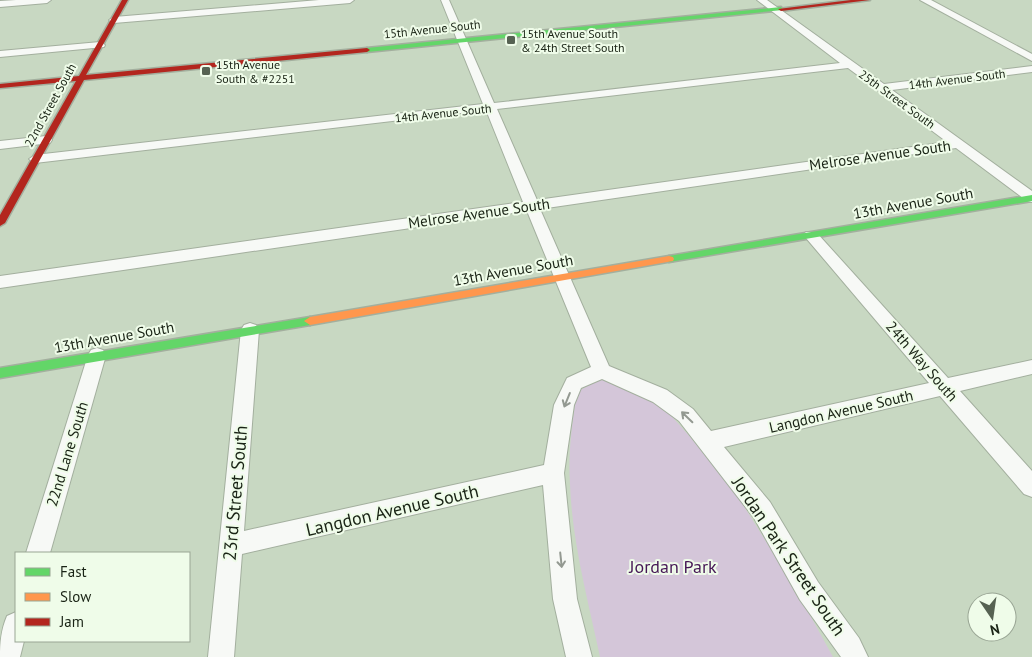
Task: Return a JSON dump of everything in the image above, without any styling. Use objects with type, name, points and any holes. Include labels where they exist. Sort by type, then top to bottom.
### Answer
[{"type":"street","points":[[0,4],[47,0]]},
{"type":"street","name":"22nd Street South","points":[[0,223],[125,0]]},
{"type":"street","points":[[114,20],[350,0]]},
{"type":"street","points":[[445,0],[602,371],[574,383],[564,405],[553,473],[565,599],[579,657]]},
{"type":"street","name":"25th Street South","points":[[761,0],[1032,198]]},
{"type":"street","name":"15th Avenue South","points":[[0,86],[867,0]]},
{"type":"street","points":[[924,0],[1032,58]]},
{"type":"street","points":[[0,54],[100,45]]},
{"type":"street","name":"14th Avenue South","points":[[35,159],[850,65]]},
{"type":"street","name":"14th Avenue South","points":[[882,88],[1032,69]]},
{"type":"street","points":[[0,145],[46,140]]},
{"type":"street","name":"Melrose Avenue South","points":[[0,282],[958,144]]},
{"type":"street","name":"13th Avenue South","points":[[0,373],[97,355],[1032,198]]},
{"type":"street","name":"24th Way South","points":[[811,235],[1032,487]]},
{"type":"street","name":"23rd Street South","points":[[221,657],[250,330]]},
{"type":"street","name":"22nd Lane South","points":[[38,552],[97,355]]},
{"type":"street","name":"Langdon Avenue South","points":[[709,441],[1032,367]]},
{"type":"street","name":"Jordan Park Street South","points":[[602,371],[660,396],[686,414],[762,510],[809,591],[850,647],[855,657]]},
{"type":"street","name":"Langdon Avenue South","points":[[231,545],[553,473]]},
{"type":"street","points":[[7,657],[15,629]]},
{"type":"green space","name":"Jordan Park","points":[[610,377],[659,402],[735,492],[794,586],[833,657],[600,657],[577,549],[571,506],[570,461],[572,426],[577,392],[596,381]]},
{"type":"traffic: fast","points":[[367,50],[781,9]]},
{"type":"traffic: fast","points":[[669,259],[1032,198]]},
{"type":"traffic: fast","points":[[0,373],[310,321]]},
{"type":"traffic: slow","points":[[310,321],[669,259]]},
{"type":"traffic: jam","points":[[0,223],[125,0]]},
{"type":"traffic: jam","points":[[781,9],[867,0]]},
{"type":"traffic: jam","points":[[0,86],[367,50]]},
{"type":"place","name":"15th Avenue South & 24th Street South","points":[[511,40]]},
{"type":"place","name":"15th Avenue South & #2251","points":[[206,71]]}]
